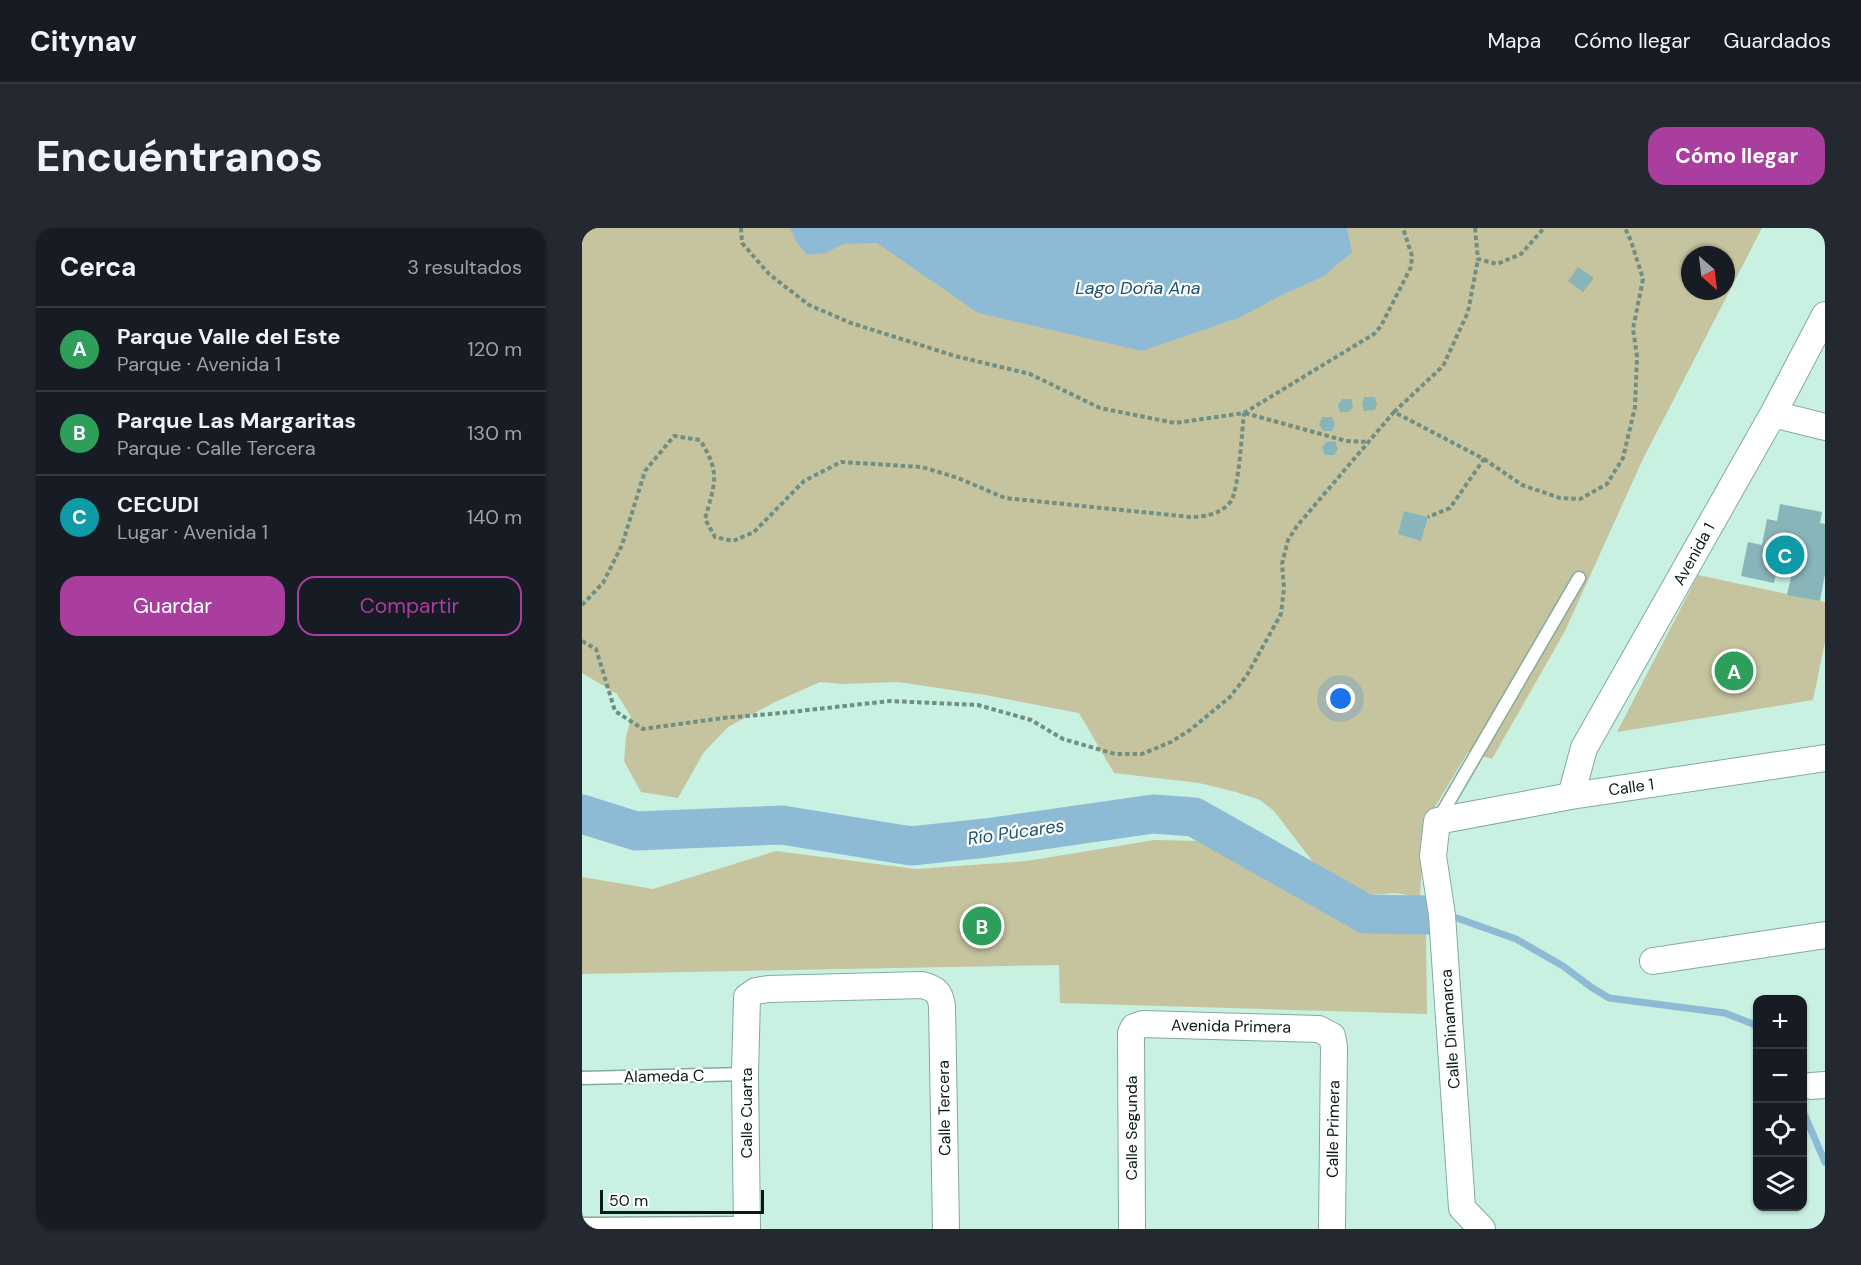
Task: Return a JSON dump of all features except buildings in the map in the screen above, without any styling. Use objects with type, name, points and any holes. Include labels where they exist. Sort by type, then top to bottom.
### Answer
[{"type":"street","name":"Avenida 1","points":[[1571,796],[1584,748],[1773,414],[1825,315]]},
{"type":"street","points":[[1773,414],[1825,427]]},
{"type":"street","name":"Calle 1","points":[[1437,821],[1571,796],[1825,758]]},
{"type":"street","name":"Calle Dinamarca","points":[[1437,821],[1433,856],[1442,915],[1462,1208],[1482,1229]]},
{"type":"street","points":[[1653,961],[1825,935]]},
{"type":"street","name":"Calle Cuarta","points":[[747,1226],[745,1074],[747,997],[756,991],[768,989],[922,985],[935,989]]},
{"type":"street","name":"Calle Tercera","points":[[935,989],[940,995],[942,1006],[946,1229]]},
{"type":"street","name":"Avenida Primera","points":[[1134,1027],[1143,1024],[1308,1028],[1328,1032]]},
{"type":"street","name":"Calle Segunda","points":[[1132,1229],[1131,1033],[1134,1027]]},
{"type":"street","name":"Calle Primera","points":[[1328,1032],[1332,1036],[1334,1047],[1332,1229]]},
{"type":"lane","points":[[1437,821],[1579,578]]},
{"type":"lane","name":"Alameda C","points":[[582,1078],[745,1074]]},
{"type":"lane","points":[[583,1224],[747,1226]]},
{"type":"path","points":[[741,228],[742,243],[769,274],[809,305],[851,323],[955,356],[1029,374],[1100,408],[1175,423],[1244,413],[1378,331],[1412,262],[1403,228]]},
{"type":"path","points":[[582,640],[596,649],[615,711],[643,729],[890,700],[978,705],[1031,720],[1063,739],[1115,754],[1142,754],[1171,742],[1190,730],[1230,697],[1247,675],[1281,614],[1284,588],[1282,564],[1288,540],[1297,525],[1394,412],[1443,366],[1468,312],[1478,259],[1475,228]]},
{"type":"path","points":[[1478,259],[1497,264],[1521,254],[1544,228]]},
{"type":"path","points":[[1394,412],[1484,459],[1522,485],[1560,498],[1580,499],[1607,484],[1623,458],[1635,407],[1637,356],[1633,329],[1643,279],[1625,228]]},
{"type":"path","points":[[1244,413],[1346,441],[1369,442]]},
{"type":"path","points":[[582,605],[603,583],[622,545],[645,471],[674,436],[700,440],[712,459],[715,483],[705,519],[715,537],[733,541],[754,532],[804,481],[841,462],[922,467],[958,478],[1005,498],[1204,517],[1221,511],[1231,501],[1235,487],[1244,413]]},
{"type":"path","points":[[1428,517],[1450,508],[1484,459]]},
{"type":"shaded area","points":[[582,228],[1762,228],[1735,280],[1735,246],[1681,246],[1681,300],[1725,300],[1643,459],[1565,631],[1492,759],[1468,752],[1424,825],[1420,897],[1395,893],[1370,895],[1316,866],[1274,811],[1260,800],[1199,783],[1114,773],[1079,713],[985,695],[898,682],[842,684],[820,682],[775,702],[728,727],[704,752],[678,798],[641,792],[624,761],[631,717],[617,694],[582,673]]},
{"type":"shaded area","points":[[1698,575],[1825,602],[1825,642],[1813,700],[1617,732]]},
{"type":"shaded area","points":[[1154,840],[1205,841],[1340,917],[1426,934],[1427,1014],[1060,1003],[1059,965],[582,974],[582,877],[653,889],[776,851],[916,869],[1027,861]]},
{"type":"water","name":"Lago Doña Ana","points":[[790,228],[1347,228],[1352,252],[1324,276],[1238,318],[1142,351],[978,313],[877,243],[844,244],[825,253],[807,255],[797,243]]},
{"type":"waterway","name":"Río Púcares","points":[[582,814],[636,831],[782,825],[911,846],[986,838],[1153,814],[1194,817],[1366,914],[1428,915]]},
{"type":"waterway","points":[[1454,917],[1516,939],[1563,966],[1609,998],[1725,1013],[1753,1024]]},
{"type":"waterway","points":[[1807,1121],[1825,1162]]},
{"type":"place","name":"CECUDI","points":[[1785,555]]},
{"type":"place","name":"Parque Valle del Este","points":[[1734,671]]},
{"type":"place","name":"Parque Las Margaritas","points":[[982,926]]}]
